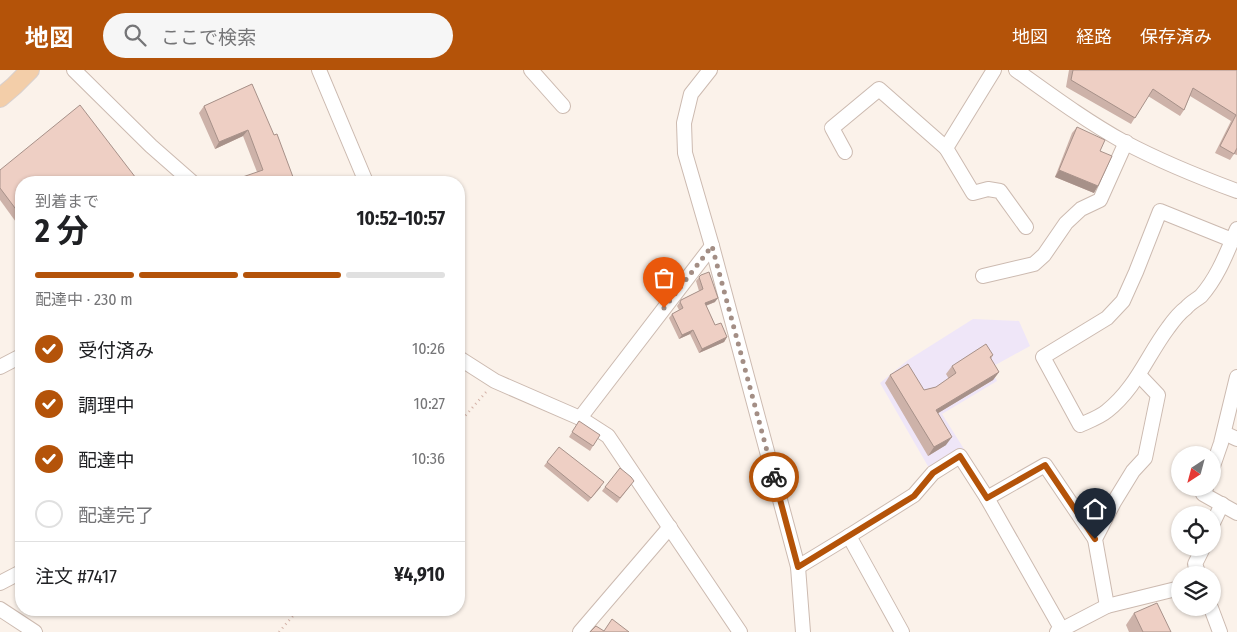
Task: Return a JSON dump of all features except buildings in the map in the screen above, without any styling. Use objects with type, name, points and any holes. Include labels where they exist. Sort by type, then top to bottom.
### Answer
[{"type":"main road","points":[[0,98],[30,70]]},
{"type":"street","points":[[74,70],[151,146],[185,176]]},
{"type":"street","points":[[319,70],[363,176]]},
{"type":"street","points":[[531,70],[563,106]]},
{"type":"street","points":[[710,70],[691,94],[684,123],[686,153],[798,567],[803,632]]},
{"type":"street","points":[[946,148],[994,70]]},
{"type":"street","points":[[1016,70],[1092,123],[1126,142],[1202,178],[1237,190]]},
{"type":"street","points":[[845,152],[832,128],[878,89],[946,148],[973,193],[988,189],[1000,191],[1026,227]]},
{"type":"street","points":[[983,276],[1034,264],[1044,256],[1066,223],[1081,209],[1100,200],[1126,142]]},
{"type":"street","points":[[1160,211],[1235,234],[1215,277],[1200,296],[1185,308],[1169,327],[1124,396],[1106,412],[1080,425],[1043,357],[1106,318],[1123,301],[1160,211]]},
{"type":"street","points":[[580,418],[712,246]]},
{"type":"street","points":[[0,367],[15,359]]},
{"type":"street","points":[[465,362],[496,381],[580,418],[608,436],[740,632]]},
{"type":"street","points":[[1095,539],[1133,471],[1145,458],[1158,395],[1139,375]]},
{"type":"street","points":[[1221,446],[1237,377]]},
{"type":"street","points":[[1224,433],[1237,439]]},
{"type":"street","points":[[798,567],[914,496],[933,473],[960,456],[987,498],[1060,631],[1107,606],[1171,590]]},
{"type":"street","points":[[987,498],[1045,465],[1095,539],[1107,606]]},
{"type":"street","points":[[1208,496],[1237,513]]},
{"type":"street","points":[[580,632],[670,527]]},
{"type":"street","points":[[849,536],[902,632]]},
{"type":"street","points":[[0,583],[15,575]]},
{"type":"street","points":[[0,609],[35,632]]},
{"type":"street","points":[[1214,616],[1220,632]]},
{"type":"path","points":[[465,417],[496,381]]},
{"type":"path","points":[[279,632],[293,616]]},
{"type":"shaded area","points":[[973,319],[1019,321],[1030,346],[990,368],[997,381],[942,414],[964,449],[929,468],[880,383],[908,360]]},
{"type":"way so far","points":[[664,308],[712,246],[774,477]]},
{"type":"route","points":[[774,477],[798,567],[914,496],[933,473],[960,456],[987,498],[1045,465],[1095,539]]}]
